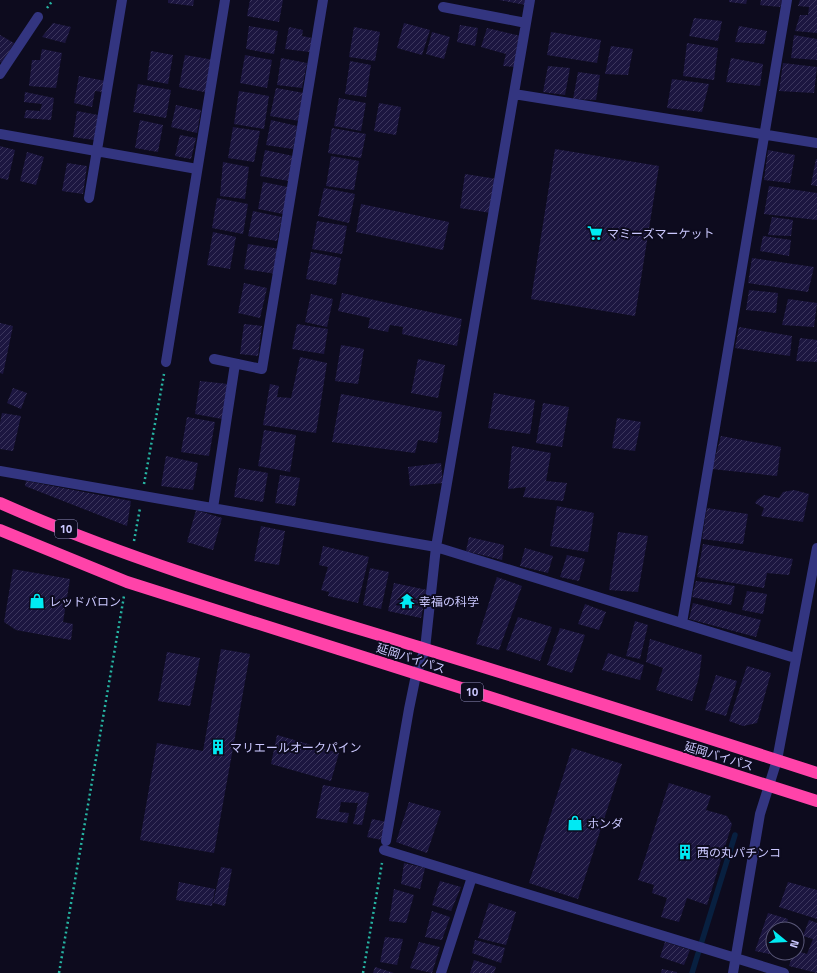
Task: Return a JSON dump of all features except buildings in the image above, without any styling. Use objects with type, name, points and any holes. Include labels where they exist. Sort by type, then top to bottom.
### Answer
[{"type":"highway","name":"延岡バイパス","points":[[0,503],[132,555],[275,604],[425,649],[817,773]]},
{"type":"highway","name":"延岡バイパス","points":[[0,530],[127,582],[416,675],[817,801]]},
{"type":"street","points":[[89,198],[122,0]]},
{"type":"street","points":[[166,362],[225,0]]},
{"type":"street","points":[[214,359],[262,369],[324,0]]},
{"type":"street","points":[[530,0],[436,547],[425,649],[416,675],[385,845],[472,877],[784,973]]},
{"type":"street","points":[[682,623],[787,0]]},
{"type":"street","points":[[443,7],[526,23]]},
{"type":"street","points":[[0,74],[38,17]]},
{"type":"street","points":[[514,94],[817,143]]},
{"type":"street","points":[[0,134],[97,153],[197,169]]},
{"type":"street","points":[[213,508],[235,364]]},
{"type":"street","points":[[0,471],[436,547],[796,658]]},
{"type":"street","points":[[733,973],[737,958],[760,814],[777,760],[817,548]]},
{"type":"street","points":[[441,973],[472,877]]},
{"type":"path","points":[[132,555],[166,362]]},
{"type":"path","points":[[59,973],[127,582]]},
{"type":"path","points":[[363,973],[385,845]]},
{"type":"waterway","points":[[692,973],[735,835]]},
{"type":"place","name":"マミーズマーケット","points":[[595,233]]},
{"type":"place","name":"レッドバロン","points":[[37,601]]},
{"type":"place","name":"幸福の科学","points":[[407,601]]},
{"type":"place","name":"マリエールオークパイン","points":[[218,747]]},
{"type":"place","name":"ホンダ","points":[[575,823]]},
{"type":"place","name":"西の丸パチンコ","points":[[685,852]]}]
